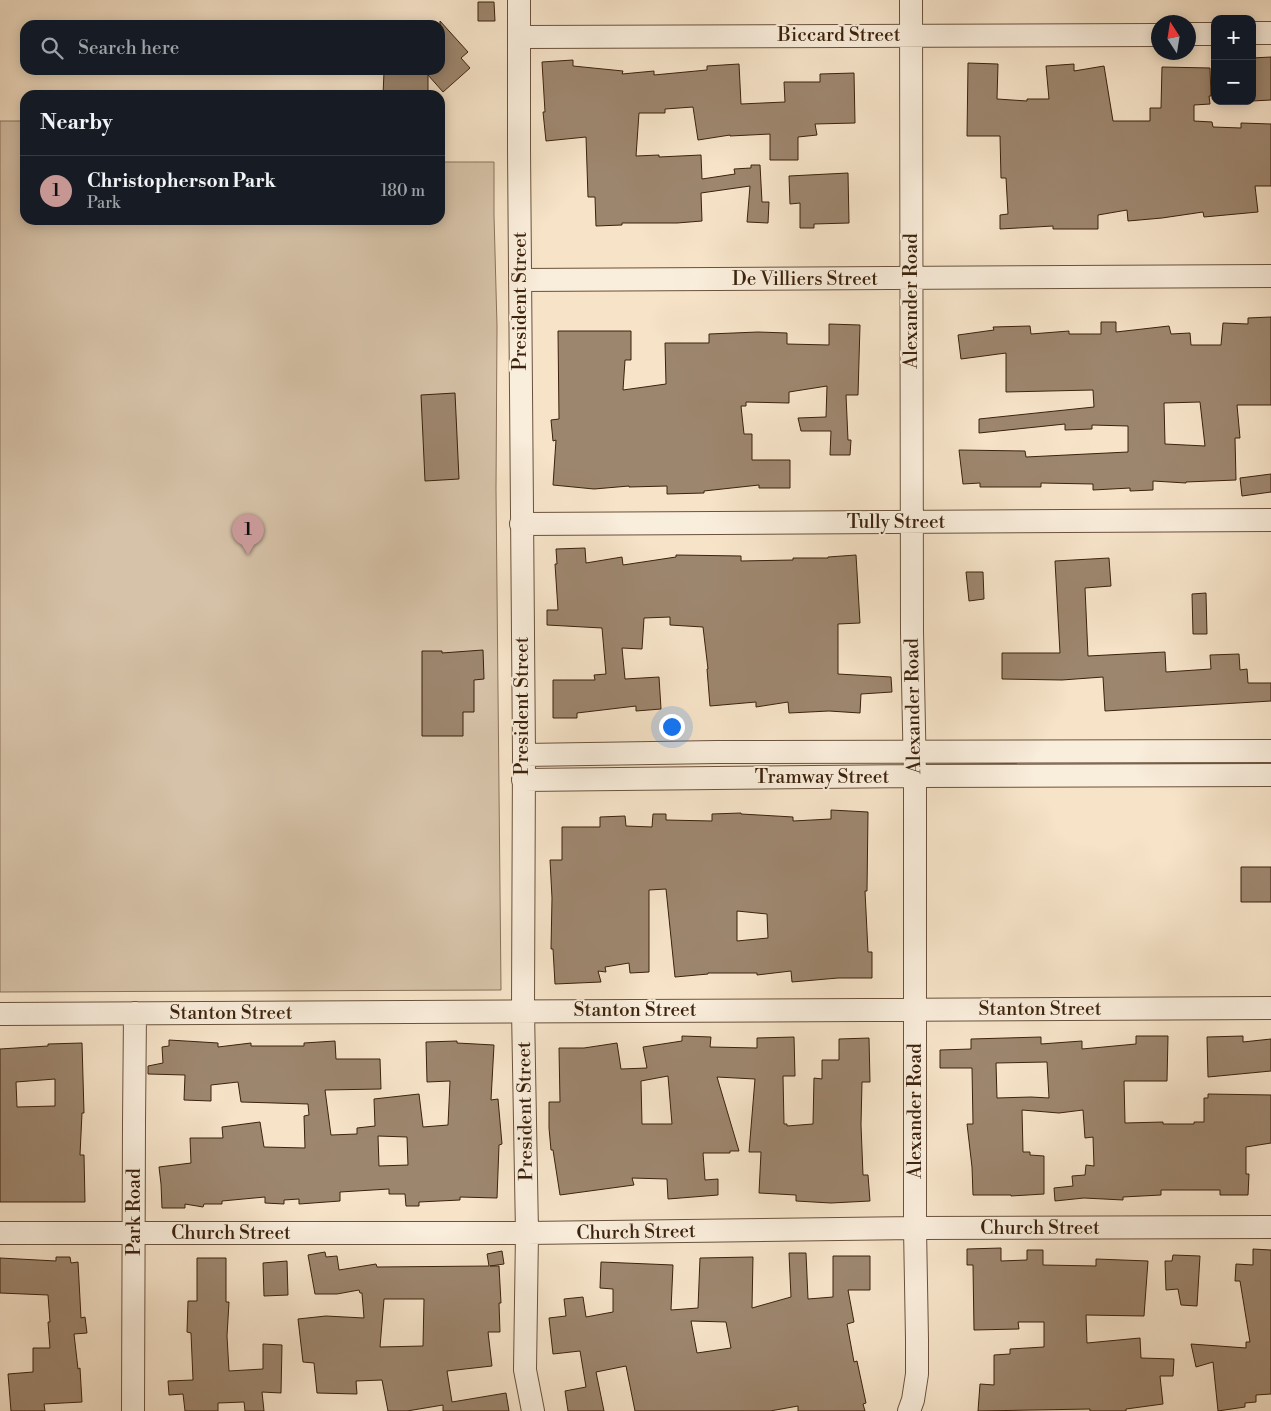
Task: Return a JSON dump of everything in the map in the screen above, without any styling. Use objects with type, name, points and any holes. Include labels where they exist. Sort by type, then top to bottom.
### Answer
[{"type":"street","name":"President Street","points":[[519,0],[524,755],[523,1010],[527,1233],[525,1370],[533,1411]]},
{"type":"street","name":"Alexander Road","points":[[910,1411],[917,1374],[915,1228],[915,776],[912,632],[910,278],[911,0]]},
{"type":"street","points":[[1256,33],[1271,33]]},
{"type":"street","points":[[1196,34],[1211,34]]},
{"type":"street","name":"Biccard Street","points":[[520,37],[1151,35]]},
{"type":"street","name":"De Villiers Street","points":[[520,280],[1271,276]]},
{"type":"street","name":"Tully Street","points":[[521,524],[1271,520]]},
{"type":"street","name":"Tramway Street","points":[[524,755],[717,752],[1271,751]]},
{"type":"street","points":[[716,778],[717,752]]},
{"type":"street","name":"Tramway Street","points":[[523,780],[1271,775]]},
{"type":"street","name":"Stanton Street","points":[[0,1014],[523,1010],[1271,1008]]},
{"type":"street","name":"Park Road","points":[[132,1411],[136,1013]]},
{"type":"street","name":"Church Street","points":[[0,1234],[527,1233],[915,1228],[1271,1227]]},
{"type":"shaded area","points":[[0,121],[20,121],[20,225],[445,225],[445,162],[494,162],[497,326],[496,489],[501,990],[0,992]]},
{"type":"building","points":[[478,2],[494,2],[495,21],[478,21]]},
{"type":"building","points":[[445,27],[468,52],[461,58],[470,68],[445,90],[441,90],[428,75],[445,75]]},
{"type":"building","points":[[1271,57],[1271,100],[1256,101],[1256,58]]},
{"type":"building","points":[[573,60],[573,66],[623,71],[622,74],[654,71],[654,75],[707,70],[707,66],[739,64],[741,104],[785,102],[784,82],[820,82],[820,74],[854,73],[855,123],[815,124],[817,135],[798,137],[798,160],[770,160],[770,134],[730,135],[698,140],[693,107],[665,109],[665,113],[639,113],[636,156],[701,155],[702,179],[735,174],[734,169],[751,168],[751,165],[760,165],[762,202],[769,202],[768,223],[747,222],[750,186],[701,193],[702,221],[622,223],[622,225],[596,226],[595,197],[588,197],[586,137],[546,141],[543,112],[545,112],[542,62]]},
{"type":"building","points":[[968,63],[998,64],[997,99],[1027,101],[1027,99],[1049,99],[1046,66],[1074,64],[1074,71],[1104,66],[1113,121],[1150,121],[1150,108],[1161,108],[1162,67],[1210,68],[1210,104],[1194,105],[1194,121],[1212,122],[1213,127],[1241,128],[1241,123],[1271,124],[1271,186],[1255,186],[1258,212],[1204,217],[1203,212],[1128,221],[1127,210],[1098,215],[1098,229],[1053,229],[1053,226],[1000,229],[1000,215],[1008,214],[1006,178],[1001,178],[1000,136],[967,136]]},
{"type":"building","points":[[384,75],[428,75],[428,90],[383,90]]},
{"type":"building","points":[[848,173],[849,223],[814,224],[814,228],[800,228],[800,203],[790,204],[789,176]]},
{"type":"building","points":[[1271,317],[1271,405],[1237,405],[1240,438],[1235,438],[1236,480],[1186,483],[1153,481],[1153,490],[1130,491],[1130,488],[1093,490],[1093,484],[1041,483],[1041,487],[980,487],[980,483],[963,484],[959,450],[1025,451],[1026,457],[1128,452],[1128,426],[1092,425],[1092,429],[1065,430],[1065,424],[979,433],[979,419],[1094,407],[1093,390],[1006,392],[1006,353],[961,359],[958,335],[994,330],[993,327],[1030,326],[1031,334],[1069,331],[1069,334],[1101,334],[1101,322],[1116,322],[1116,332],[1169,326],[1171,334],[1190,333],[1191,345],[1221,345],[1223,323],[1248,324],[1248,318]],"holes":[[[1200,402],[1205,446],[1165,444],[1164,403]]]},
{"type":"building","points":[[829,324],[860,325],[858,395],[846,395],[848,440],[851,440],[850,455],[830,455],[831,431],[801,431],[798,418],[826,417],[827,386],[789,392],[789,403],[746,402],[746,406],[741,406],[744,434],[752,434],[752,460],[790,460],[790,488],[759,488],[759,485],[704,491],[704,493],[667,494],[667,486],[629,486],[594,489],[553,485],[556,440],[553,441],[551,420],[559,419],[558,331],[631,331],[631,360],[625,360],[623,390],[666,384],[665,343],[709,343],[709,334],[758,332],[787,333],[787,344],[829,345]]},
{"type":"building","points":[[455,393],[459,479],[425,481],[421,395]]},
{"type":"building","points":[[1271,474],[1271,492],[1242,496],[1240,478]]},
{"type":"building","points":[[585,548],[586,563],[622,557],[623,565],[676,557],[676,555],[741,556],[741,561],[793,560],[793,558],[828,558],[856,555],[860,623],[838,624],[838,674],[891,677],[892,692],[861,694],[860,713],[829,711],[789,713],[788,702],[756,707],[756,702],[710,706],[703,627],[670,625],[670,617],[644,618],[642,649],[622,648],[625,679],[659,677],[661,709],[636,711],[636,706],[577,713],[577,718],[553,718],[553,680],[595,680],[594,675],[606,674],[602,628],[547,625],[547,610],[558,610],[556,549]]},
{"type":"building","points":[[1109,558],[1111,586],[1085,588],[1088,656],[1165,652],[1166,672],[1211,669],[1210,655],[1239,654],[1240,670],[1247,669],[1248,683],[1271,683],[1271,701],[1105,711],[1103,677],[1062,680],[1002,679],[1002,653],[1060,653],[1055,561]]},
{"type":"building","points":[[966,572],[983,572],[984,599],[969,601]]},
{"type":"building","points":[[1206,593],[1207,634],[1193,634],[1192,594]]},
{"type":"building","points":[[483,650],[484,679],[474,680],[474,712],[463,712],[463,736],[422,736],[422,651],[442,651],[442,653]]},
{"type":"building","points":[[831,810],[868,812],[867,891],[865,891],[868,952],[872,952],[872,978],[838,978],[792,982],[791,971],[757,975],[757,973],[708,973],[675,977],[666,889],[649,890],[649,972],[630,973],[629,963],[605,967],[606,972],[598,971],[601,982],[555,984],[553,949],[551,949],[552,898],[550,860],[562,860],[562,827],[600,827],[600,817],[625,816],[626,826],[652,827],[653,814],[666,814],[666,820],[712,821],[712,814],[741,813],[793,817],[793,821],[831,819]],"holes":[[[737,911],[767,914],[768,938],[737,941]]]},
{"type":"building","points":[[1241,867],[1271,867],[1271,902],[1241,902]]},
{"type":"building","points":[[682,1036],[711,1037],[710,1047],[757,1048],[757,1038],[794,1037],[795,1076],[783,1076],[784,1124],[787,1124],[787,1126],[813,1124],[814,1078],[822,1079],[822,1060],[839,1060],[839,1039],[869,1038],[870,1082],[862,1082],[861,1125],[863,1175],[868,1175],[870,1201],[831,1203],[796,1201],[796,1195],[759,1193],[761,1152],[749,1152],[755,1079],[717,1077],[739,1151],[703,1153],[705,1180],[718,1179],[718,1195],[668,1199],[667,1179],[632,1178],[634,1185],[560,1195],[553,1150],[551,1150],[549,1128],[549,1102],[560,1102],[559,1048],[584,1048],[617,1043],[621,1069],[647,1068],[643,1047],[682,1041]],"holes":[[[668,1076],[672,1124],[642,1124],[641,1081]]]},
{"type":"building","points":[[1136,1036],[1168,1036],[1167,1081],[1124,1081],[1125,1123],[1163,1122],[1163,1124],[1194,1124],[1194,1122],[1204,1122],[1204,1098],[1208,1098],[1208,1094],[1271,1095],[1271,1143],[1246,1147],[1246,1174],[1249,1174],[1248,1195],[1220,1195],[1220,1190],[1161,1190],[1161,1195],[1123,1197],[1123,1200],[1084,1198],[1055,1201],[1054,1188],[1073,1186],[1072,1176],[1085,1175],[1086,1165],[1094,1166],[1093,1137],[1085,1138],[1083,1110],[1059,1113],[1022,1110],[1023,1152],[1030,1152],[1030,1155],[1044,1156],[1044,1194],[1011,1196],[973,1195],[967,1124],[973,1124],[972,1068],[940,1068],[940,1050],[971,1049],[971,1039],[1041,1037],[1041,1044],[1082,1041],[1082,1049],[1136,1044]],"holes":[[[1047,1062],[1049,1098],[997,1098],[996,1063]]]},
{"type":"building","points":[[1243,1036],[1243,1042],[1271,1039],[1271,1071],[1208,1077],[1207,1037]]},
{"type":"building","points":[[169,1040],[218,1043],[218,1047],[251,1043],[251,1046],[304,1046],[304,1043],[335,1041],[336,1059],[380,1059],[381,1089],[325,1090],[331,1135],[357,1134],[357,1128],[375,1126],[374,1099],[419,1094],[423,1127],[448,1125],[450,1081],[427,1082],[426,1042],[457,1041],[457,1043],[494,1045],[491,1100],[498,1099],[502,1144],[499,1145],[497,1198],[460,1197],[460,1200],[419,1202],[419,1206],[406,1206],[405,1194],[389,1194],[389,1189],[340,1192],[340,1201],[299,1204],[299,1199],[284,1200],[284,1204],[265,1203],[265,1197],[222,1201],[222,1204],[204,1204],[203,1207],[185,1204],[185,1208],[162,1208],[159,1167],[191,1163],[190,1138],[223,1138],[222,1127],[260,1122],[264,1147],[305,1148],[304,1116],[309,1115],[308,1104],[241,1102],[238,1082],[211,1085],[211,1101],[184,1100],[185,1075],[148,1074],[148,1066],[163,1063],[162,1047],[169,1046]],"holes":[[[378,1136],[407,1137],[408,1165],[379,1166]]]},
{"type":"building","points":[[82,1043],[84,1113],[82,1113],[80,1155],[84,1155],[85,1202],[0,1202],[0,1049],[48,1046],[48,1044]],"holes":[[[55,1079],[55,1106],[17,1107],[16,1082]]]},
{"type":"building","points":[[1001,1248],[1001,1261],[1027,1260],[1027,1250],[1043,1250],[1043,1265],[1096,1266],[1096,1259],[1148,1261],[1144,1316],[1086,1315],[1087,1343],[1140,1338],[1141,1358],[1174,1359],[1173,1376],[1160,1376],[1163,1404],[1126,1409],[1126,1411],[1090,1411],[1090,1409],[978,1411],[980,1384],[994,1385],[994,1355],[1010,1354],[1010,1349],[1044,1347],[1044,1322],[1018,1322],[1019,1329],[974,1330],[973,1265],[967,1265],[967,1249]]},
{"type":"building","points":[[1253,1249],[1271,1250],[1271,1394],[1256,1395],[1256,1402],[1245,1403],[1245,1407],[1218,1411],[1213,1362],[1196,1367],[1191,1344],[1246,1348],[1246,1342],[1250,1342],[1240,1281],[1235,1281],[1236,1264],[1253,1265]]},
{"type":"building","points":[[502,1251],[504,1264],[490,1266],[499,1266],[501,1303],[499,1303],[500,1332],[488,1332],[492,1366],[447,1371],[452,1402],[506,1393],[509,1411],[443,1411],[443,1405],[407,1411],[388,1411],[382,1380],[356,1381],[357,1394],[317,1393],[314,1363],[303,1362],[298,1319],[326,1316],[364,1318],[362,1293],[359,1290],[337,1294],[315,1294],[308,1255],[325,1252],[326,1257],[337,1256],[339,1270],[376,1264],[377,1267],[489,1266],[487,1254]],"holes":[[[384,1299],[424,1299],[423,1346],[380,1347]]]},
{"type":"building","points":[[789,1253],[806,1253],[808,1299],[833,1297],[833,1256],[870,1256],[870,1290],[848,1290],[854,1322],[847,1324],[854,1362],[857,1361],[866,1403],[863,1404],[865,1411],[798,1411],[798,1406],[770,1411],[635,1411],[626,1366],[596,1372],[604,1411],[568,1411],[565,1391],[586,1387],[580,1351],[553,1354],[549,1318],[566,1316],[564,1299],[583,1297],[586,1317],[613,1312],[613,1289],[600,1288],[601,1262],[673,1265],[671,1310],[698,1308],[700,1258],[753,1257],[752,1308],[791,1297]],"holes":[[[691,1321],[726,1322],[731,1348],[697,1353]]]},
{"type":"building","points":[[1173,1255],[1200,1256],[1197,1306],[1181,1305],[1178,1289],[1166,1290],[1165,1261],[1172,1261]]},
{"type":"building","points":[[56,1257],[70,1257],[71,1263],[78,1262],[81,1318],[85,1317],[87,1333],[74,1334],[78,1369],[80,1368],[82,1402],[44,1404],[45,1411],[11,1411],[8,1374],[33,1372],[33,1348],[50,1348],[48,1322],[50,1322],[48,1295],[0,1293],[0,1258],[56,1261]]},
{"type":"building","points":[[197,1258],[226,1258],[226,1302],[229,1302],[227,1336],[229,1371],[263,1369],[263,1344],[282,1345],[281,1393],[262,1392],[264,1411],[245,1411],[244,1402],[218,1403],[218,1411],[185,1411],[183,1394],[169,1395],[168,1381],[193,1380],[191,1333],[187,1332],[188,1301],[197,1301]]},
{"type":"building","points":[[287,1261],[288,1295],[264,1296],[263,1263]]},
{"type":"place","name":"Christopherson Park","points":[[248,555]]}]
